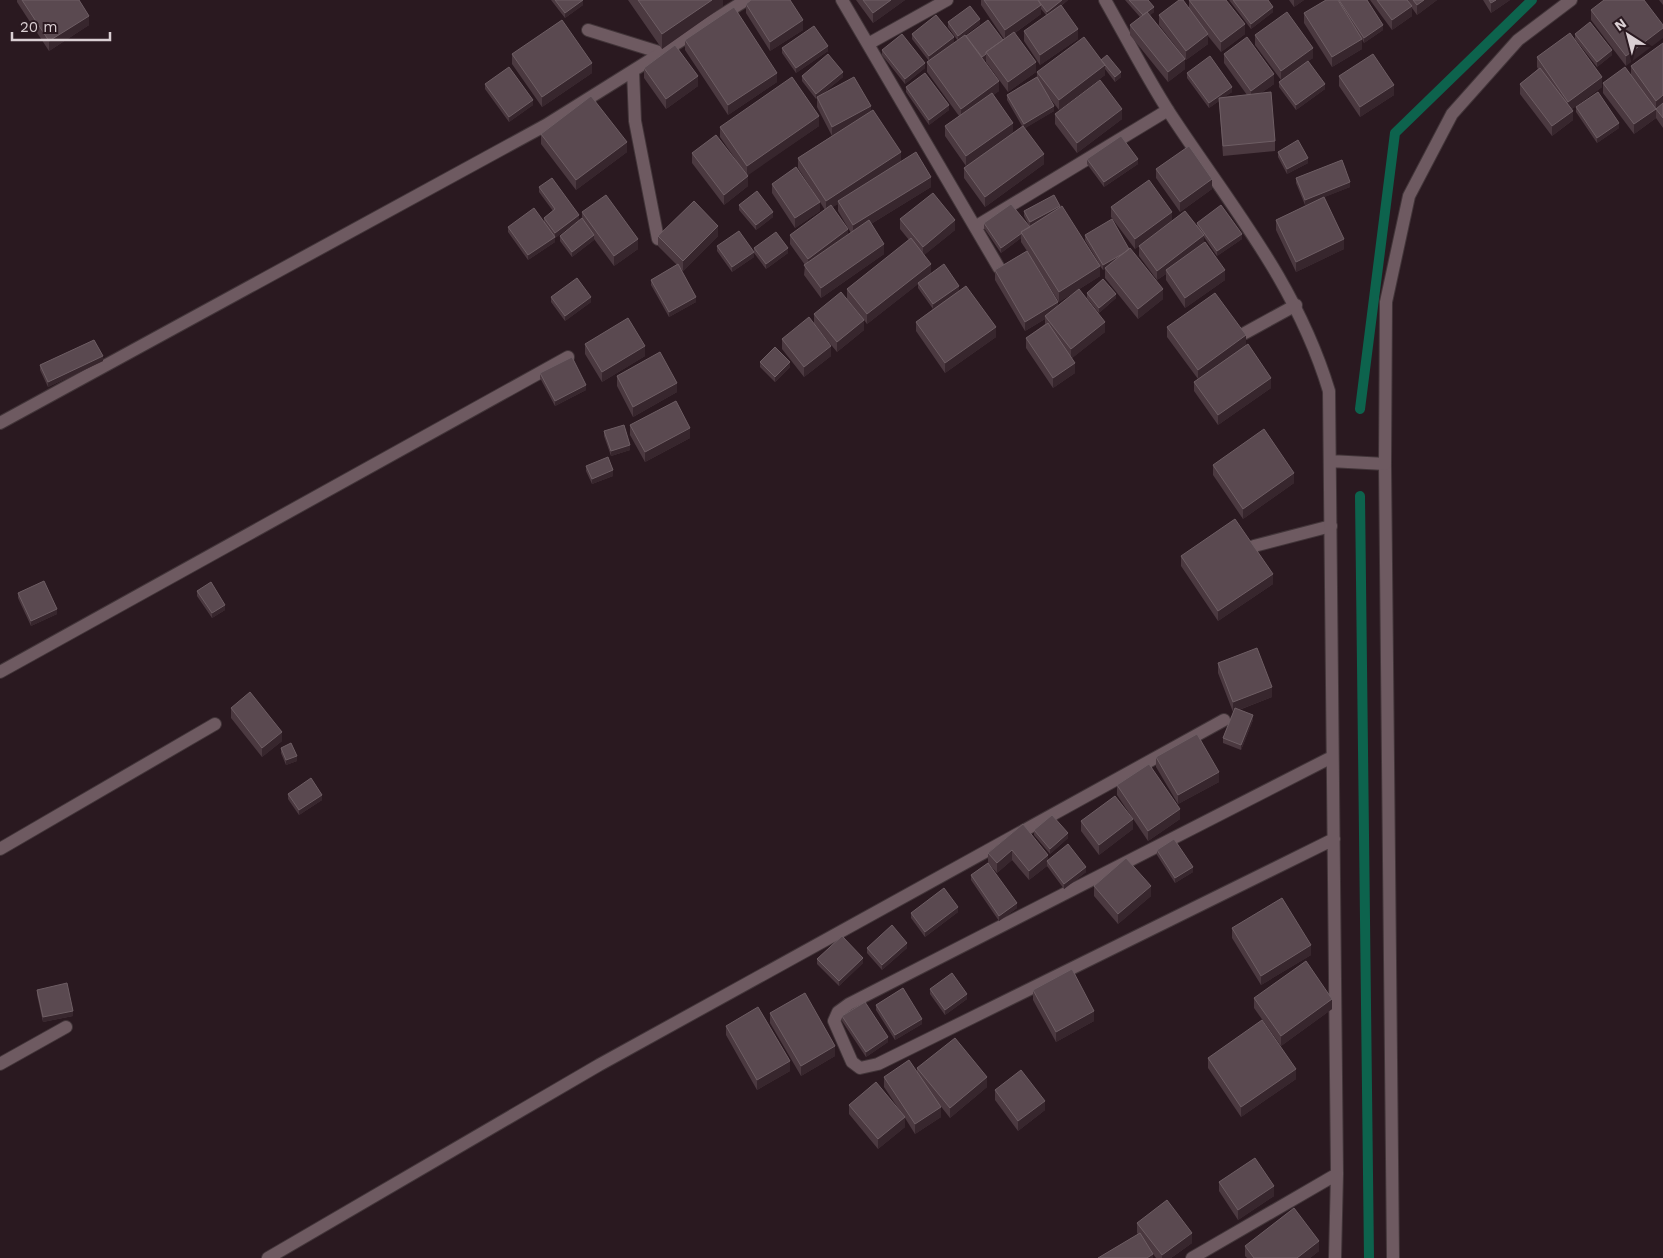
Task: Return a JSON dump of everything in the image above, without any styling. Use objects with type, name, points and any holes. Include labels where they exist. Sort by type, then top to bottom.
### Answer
[{"type":"street","points":[[0,423],[546,125],[746,0]]},
{"type":"street","points":[[842,0],[999,268]]},
{"type":"street","points":[[868,44],[947,0]]},
{"type":"street","points":[[1104,0],[1168,110],[1269,258],[1296,305],[1318,354],[1329,391],[1337,1174],[1335,1258]]},
{"type":"street","points":[[1393,1258],[1385,464],[1386,302],[1409,196],[1452,114],[1518,40],[1571,0]]},
{"type":"street","points":[[588,30],[662,52]]},
{"type":"street","points":[[633,71],[635,121],[658,239]]},
{"type":"street","points":[[975,226],[1168,110]]},
{"type":"street","points":[[1245,333],[1296,305]]},
{"type":"street","points":[[0,672],[568,357]]},
{"type":"street","points":[[1330,461],[1385,464]]},
{"type":"street","points":[[1254,546],[1330,526]]},
{"type":"street","points":[[268,1258],[599,1065],[1224,720]]},
{"type":"street","points":[[0,849],[215,724]]},
{"type":"street","points":[[1332,757],[849,1004],[838,1012],[834,1021],[852,1062],[860,1068],[878,1064],[1334,839]]},
{"type":"street","points":[[0,1064],[66,1027]]},
{"type":"street","points":[[1192,1258],[1337,1174]]},
{"type":"building","points":[[22,0],[79,0],[89,16],[49,41]]},
{"type":"building","points":[[555,0],[583,0],[565,13]]},
{"type":"building","points":[[638,0],[712,0],[662,34]]},
{"type":"building","points":[[751,0],[790,0],[803,20],[770,42],[746,4]]},
{"type":"building","points":[[863,0],[891,0],[873,13]]},
{"type":"building","points":[[984,0],[1038,0],[1041,5],[1005,30]]},
{"type":"building","points":[[1038,0],[1062,0],[1047,12]]},
{"type":"building","points":[[1129,0],[1148,0],[1154,7],[1143,15]]},
{"type":"building","points":[[1179,0],[1183,0],[1208,34],[1186,51],[1159,15]]},
{"type":"building","points":[[1189,0],[1226,0],[1245,24],[1221,42]]},
{"type":"building","points":[[1233,0],[1268,0],[1273,7],[1251,24]]},
{"type":"building","points":[[1326,0],[1338,0],[1362,39],[1332,57],[1304,13]]},
{"type":"building","points":[[1339,0],[1367,0],[1383,25],[1364,38]]},
{"type":"building","points":[[1377,0],[1407,0],[1412,6],[1392,20]]},
{"type":"building","points":[[1413,0],[1424,0],[1417,5]]},
{"type":"building","points":[[1604,0],[1644,0],[1663,25],[1663,28],[1626,56],[1591,10]]},
{"type":"building","points":[[1061,5],[1078,29],[1040,55],[1024,31]]},
{"type":"building","points":[[970,6],[980,19],[958,36],[948,22]]},
{"type":"building","points":[[734,7],[777,73],[728,105],[685,40]]},
{"type":"building","points":[[1147,12],[1185,59],[1168,72],[1130,25]]},
{"type":"building","points":[[1287,12],[1313,48],[1281,71],[1255,35]]},
{"type":"building","points":[[936,15],[954,37],[929,56],[912,34]]},
{"type":"building","points":[[562,20],[592,63],[542,97],[512,54]]},
{"type":"building","points":[[988,20],[1003,40],[982,57],[966,36]]},
{"type":"building","points":[[1590,22],[1612,50],[1597,62],[1575,34]]},
{"type":"building","points":[[814,26],[828,46],[796,68],[782,48]]},
{"type":"building","points":[[1014,32],[1036,62],[1008,82],[986,52]]},
{"type":"building","points":[[1570,33],[1602,77],[1568,102],[1537,57]]},
{"type":"building","points":[[902,34],[925,63],[905,79],[882,50]]},
{"type":"building","points":[[965,35],[999,81],[961,109],[927,62]]},
{"type":"building","points":[[1084,37],[1105,65],[1059,100],[1037,72]]},
{"type":"building","points":[[1247,37],[1274,74],[1251,91],[1224,54]]},
{"type":"building","points":[[1663,43],[1663,95],[1656,101],[1631,66]]},
{"type":"building","points":[[675,45],[698,76],[666,99],[644,68]]},
{"type":"building","points":[[828,54],[843,72],[816,94],[802,76]]},
{"type":"building","points":[[1373,54],[1394,85],[1360,107],[1339,76]]},
{"type":"building","points":[[1107,55],[1121,72],[1115,77],[1101,60]]},
{"type":"building","points":[[1210,56],[1232,87],[1209,103],[1187,73]]},
{"type":"building","points":[[1308,61],[1325,84],[1296,105],[1279,82]]},
{"type":"building","points":[[509,67],[533,100],[509,117],[485,84]]},
{"type":"building","points":[[1625,67],[1656,109],[1634,124],[1603,83]]},
{"type":"building","points":[[1540,68],[1573,111],[1552,126],[1520,84]]},
{"type":"building","points":[[925,73],[949,105],[929,120],[906,87]]},
{"type":"building","points":[[792,77],[819,116],[747,166],[720,127]]},
{"type":"building","points":[[854,77],[871,106],[832,127],[817,97]]},
{"type":"building","points":[[1037,77],[1054,106],[1024,124],[1007,95]]},
{"type":"building","points":[[1100,80],[1122,109],[1077,143],[1055,114]]},
{"type":"building","points":[[1271,92],[1275,141],[1223,146],[1219,98]]},
{"type":"building","points":[[1598,92],[1619,123],[1597,138],[1576,107]]},
{"type":"building","points":[[992,93],[1013,123],[966,156],[945,126]]},
{"type":"building","points":[[591,96],[627,142],[576,180],[541,134]]},
{"type":"building","points":[[1663,103],[1663,118],[1656,109]]},
{"type":"building","points":[[873,110],[901,152],[826,201],[798,158]]},
{"type":"building","points":[[1023,126],[1044,154],[985,197],[964,168]]},
{"type":"building","points":[[716,135],[748,176],[724,195],[692,153]]},
{"type":"building","points":[[1121,136],[1138,159],[1104,182],[1087,159]]},
{"type":"building","points":[[1298,140],[1308,158],[1287,169],[1278,152]]},
{"type":"building","points":[[1189,146],[1212,179],[1180,202],[1156,169]]},
{"type":"building","points":[[916,152],[931,177],[853,225],[838,201]]},
{"type":"building","points":[[1342,160],[1350,182],[1305,200],[1296,178]]},
{"type":"building","points":[[796,167],[820,202],[795,218],[772,184]]},
{"type":"building","points":[[552,178],[579,215],[555,233],[544,218],[555,209],[539,187]]},
{"type":"building","points":[[1149,180],[1172,212],[1135,239],[1111,207]]},
{"type":"building","points":[[757,191],[773,212],[756,225],[739,205]]},
{"type":"building","points":[[933,193],[955,220],[923,247],[900,219]]},
{"type":"building","points":[[606,195],[638,239],[614,256],[582,212]]},
{"type":"building","points":[[1054,195],[1060,206],[1030,222],[1024,211]]},
{"type":"building","points":[[1324,197],[1344,239],[1296,262],[1276,220]]},
{"type":"building","points":[[694,201],[718,226],[683,261],[658,236]]},
{"type":"building","points":[[1011,204],[1030,227],[1001,248],[984,223]]},
{"type":"building","points":[[831,205],[848,229],[808,259],[790,235]]},
{"type":"building","points":[[1221,205],[1242,234],[1217,251],[1197,223]]},
{"type":"building","points":[[1062,206],[1100,266],[1059,292],[1021,232]]},
{"type":"building","points":[[534,208],[555,237],[528,255],[508,227]]},
{"type":"building","points":[[1185,211],[1204,235],[1157,271],[1139,246]]},
{"type":"building","points":[[582,218],[594,235],[572,252],[560,236]]},
{"type":"building","points":[[1112,219],[1129,249],[1103,265],[1085,235]]},
{"type":"building","points":[[869,220],[884,244],[821,288],[804,265]]},
{"type":"building","points":[[739,231],[754,252],[732,267],[717,246]]},
{"type":"building","points":[[776,232],[788,248],[766,264],[754,248]]},
{"type":"building","points":[[911,238],[931,264],[867,314],[847,289]]},
{"type":"building","points":[[1205,242],[1225,270],[1185,298],[1166,270]]},
{"type":"building","points":[[1130,248],[1163,289],[1138,309],[1105,268]]},
{"type":"building","points":[[1027,251],[1058,302],[1025,322],[995,270]]},
{"type":"building","points":[[678,264],[696,297],[669,312],[651,280]]},
{"type":"building","points":[[944,264],[959,286],[933,304],[918,283]]},
{"type":"building","points":[[577,278],[591,297],[565,316],[551,297]]},
{"type":"building","points":[[1103,279],[1116,294],[1099,308],[1087,293]]},
{"type":"building","points":[[966,286],[996,327],[945,363],[916,322]]},
{"type":"building","points":[[1079,289],[1105,322],[1071,349],[1045,316]]},
{"type":"building","points":[[841,292],[864,320],[837,342],[814,314]]},
{"type":"building","points":[[1215,293],[1246,335],[1198,370],[1167,327]]},
{"type":"building","points":[[809,317],[831,346],[804,367],[782,339]]},
{"type":"building","points":[[628,318],[645,346],[602,372],[585,344]]},
{"type":"building","points":[[1048,323],[1075,363],[1053,378],[1026,338]]},
{"type":"building","points":[[94,340],[103,356],[48,382],[40,365]]},
{"type":"building","points":[[1248,344],[1271,378],[1218,415],[1194,382]]},
{"type":"building","points":[[775,347],[790,362],[775,377],[760,362]]},
{"type":"building","points":[[660,352],[677,383],[633,407],[617,376]]},
{"type":"building","points":[[572,357],[586,385],[555,401],[540,373]]},
{"type":"building","points":[[676,401],[690,428],[645,452],[630,425]]},
{"type":"building","points":[[624,425],[630,445],[611,451],[604,431]]},
{"type":"building","points":[[1264,429],[1294,473],[1243,509],[1213,465]]},
{"type":"building","points":[[608,457],[613,470],[592,479],[586,466]]},
{"type":"building","points":[[1235,519],[1273,574],[1218,611],[1181,556]]},
{"type":"building","points":[[44,581],[57,609],[31,621],[18,593]]},
{"type":"building","points":[[211,582],[225,605],[212,613],[197,591]]},
{"type":"building","points":[[1257,648],[1272,687],[1233,702],[1218,663]]},
{"type":"building","points":[[250,692],[282,732],[262,748],[231,708]]},
{"type":"building","points":[[1235,708],[1253,715],[1241,745],[1223,738]]},
{"type":"building","points":[[1197,734],[1219,772],[1178,795],[1156,757]]},
{"type":"building","points":[[291,743],[297,756],[286,760],[281,748]]},
{"type":"building","points":[[1149,764],[1180,809],[1148,831],[1117,785]]},
{"type":"building","points":[[311,778],[322,795],[299,810],[288,794]]},
{"type":"building","points":[[1115,796],[1133,819],[1099,845],[1081,821]]},
{"type":"building","points":[[1052,815],[1068,833],[1050,849],[1034,830]]},
{"type":"building","points":[[1023,824],[1048,855],[1029,871],[1012,850],[997,863],[988,853]]},
{"type":"building","points":[[1174,839],[1193,867],[1175,878],[1157,850]]},
{"type":"building","points":[[1068,844],[1086,867],[1064,884],[1047,861]]},
{"type":"building","points":[[1126,858],[1151,886],[1118,914],[1094,886]]},
{"type":"building","points":[[988,863],[1017,903],[999,916],[971,875]]},
{"type":"building","points":[[944,888],[958,907],[925,932],[911,913]]},
{"type":"building","points":[[1282,898],[1311,945],[1261,976],[1232,928]]},
{"type":"building","points":[[892,925],[907,943],[882,965],[867,948]]},
{"type":"building","points":[[842,936],[863,958],[839,981],[817,959]]},
{"type":"building","points":[[1306,961],[1332,999],[1281,1036],[1254,998]]},
{"type":"building","points":[[1072,969],[1094,1011],[1056,1032],[1033,990]]},
{"type":"building","points":[[952,973],[967,994],[945,1010],[930,989]]},
{"type":"building","points":[[67,983],[73,1011],[43,1017],[37,990]]},
{"type":"building","points":[[903,988],[922,1019],[895,1035],[876,1005]]},
{"type":"building","points":[[805,993],[835,1046],[801,1066],[770,1013]]},
{"type":"building","points":[[865,1002],[888,1037],[866,1052],[842,1016]]},
{"type":"building","points":[[758,1007],[790,1061],[757,1080],[726,1026]]},
{"type":"building","points":[[1262,1020],[1296,1069],[1241,1107],[1208,1058]]},
{"type":"building","points":[[955,1038],[987,1077],[950,1108],[917,1068]]},
{"type":"building","points":[[909,1060],[941,1107],[915,1124],[884,1077]]},
{"type":"building","points":[[1021,1070],[1045,1101],[1018,1121],[995,1090]]},
{"type":"building","points":[[876,1082],[905,1117],[878,1139],[849,1105]]},
{"type":"building","points":[[1255,1158],[1274,1186],[1238,1210],[1219,1182]]},
{"type":"building","points":[[1167,1200],[1192,1233],[1162,1255],[1137,1223]]},
{"type":"building","points":[[1294,1208],[1319,1241],[1297,1258],[1254,1258],[1245,1246]]},
{"type":"building","points":[[1140,1233],[1153,1254],[1147,1258],[1098,1258]]},
{"type":"waterway","points":[[1360,409],[1395,133],[1532,0]]},
{"type":"waterway","points":[[1360,496],[1369,1258]]}]
